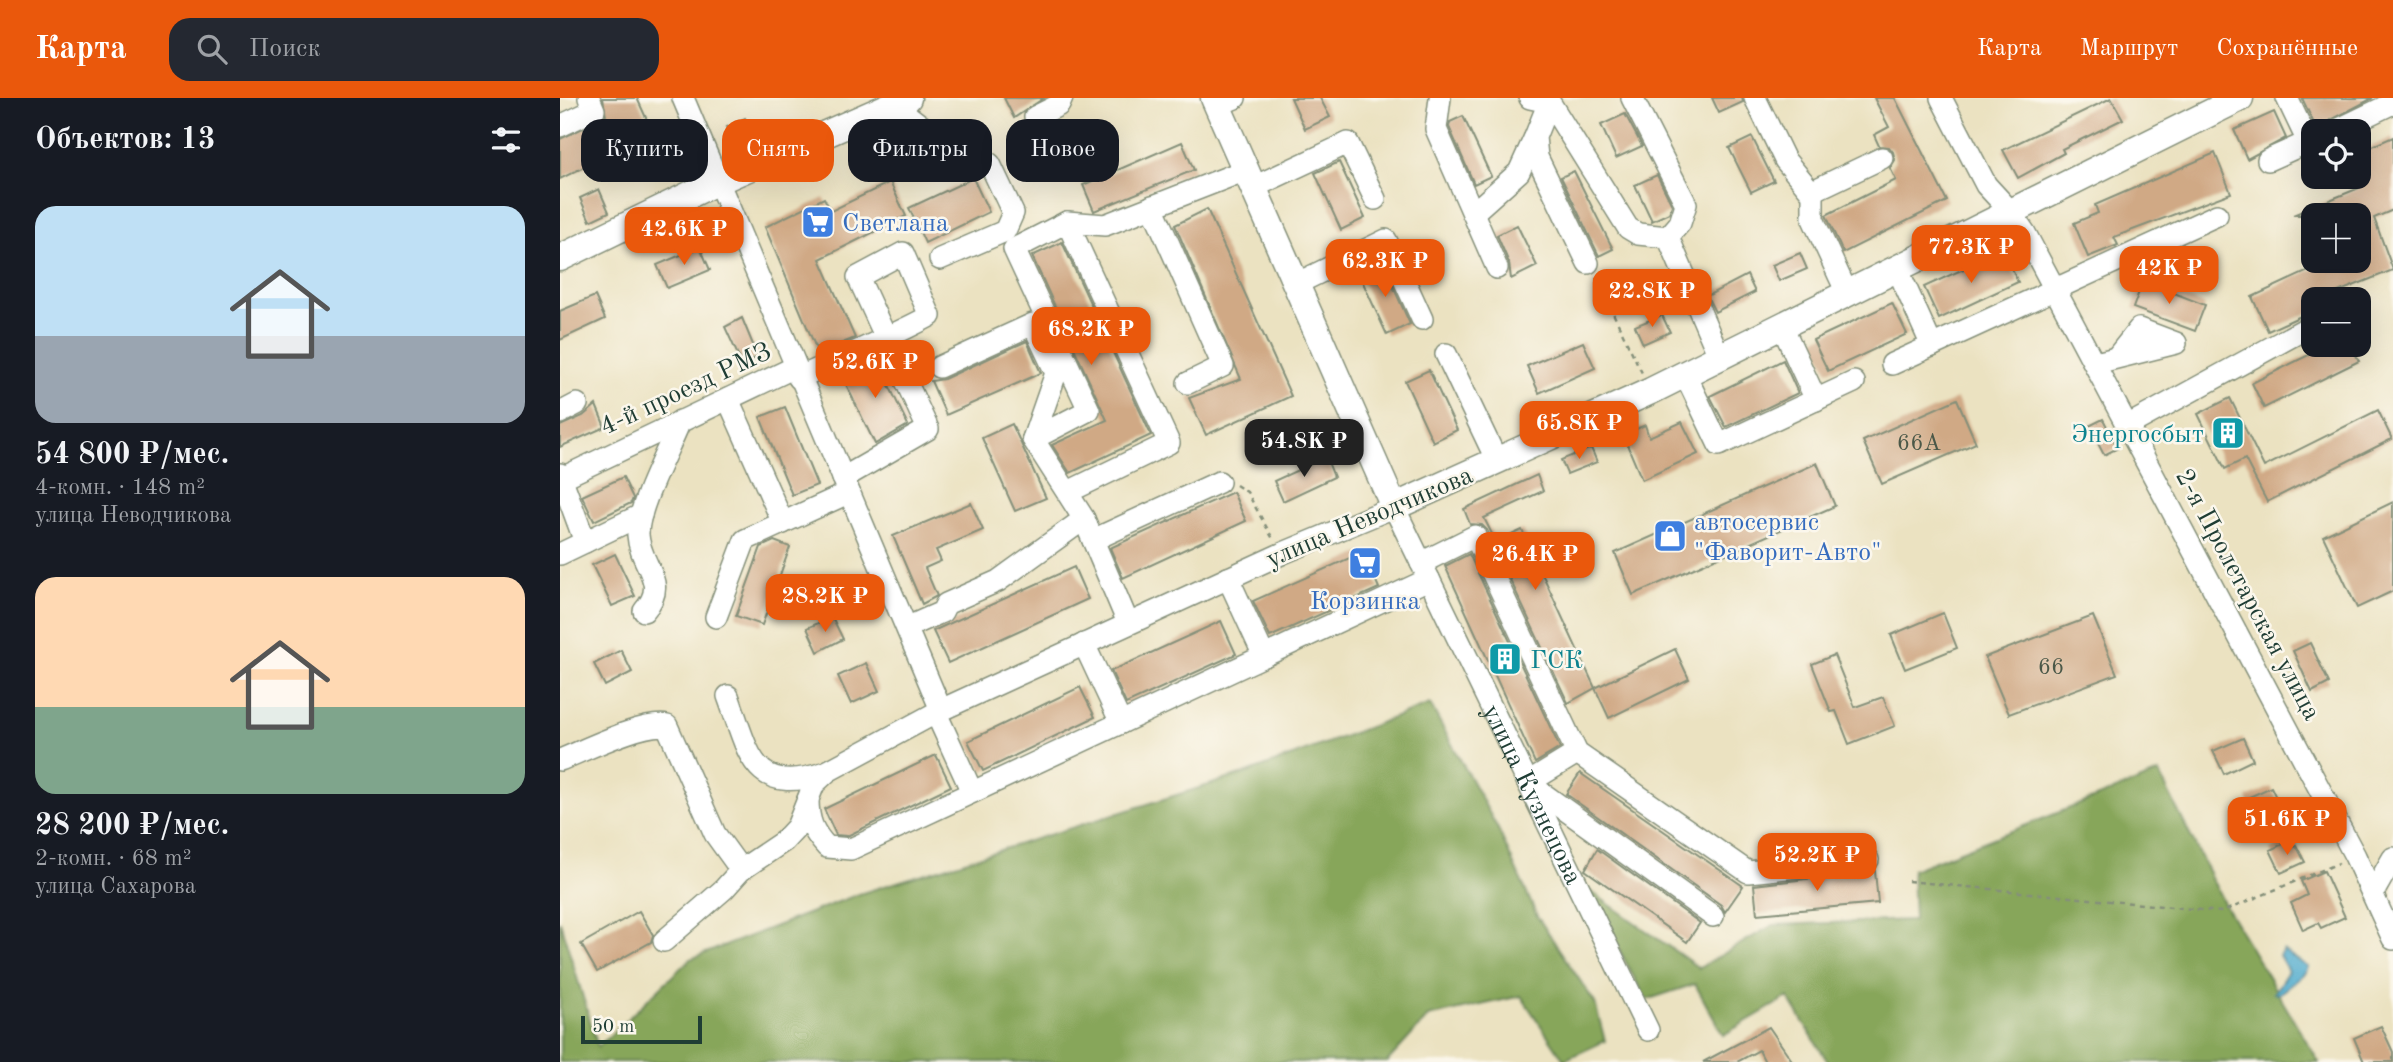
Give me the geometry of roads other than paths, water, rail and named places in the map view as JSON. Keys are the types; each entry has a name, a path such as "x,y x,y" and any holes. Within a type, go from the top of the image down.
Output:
{"main road":[{"name":"улица Неводчикова","path":"1394,507 1651,391 2240,98"},
{"name":"улица Кузнецова","path":"1222,100 1250,179 1394,507"},
{"path":"560,258 716,183 901,101"}],"street":[{"path":"560,126 594,110 589,98"},
{"path":"683,98 716,183 908,627 938,712 972,792"},
{"path":"1035,117 1059,105 1062,98"},
{"path":"1440,98 1436,129 1497,268"},
{"path":"1632,98 1686,204 1686,213 1668,237"},
{"path":"1755,98 1785,160 1813,194 1813,219 1847,293"},
{"name":"2-я Пролетарская улица","path":"1941,98 1986,185 2010,211 2056,291 2106,361 2129,425 2355,856 2393,939"},
{"path":"2268,160 2308,142 2287,98"},
{"path":"1473,214 1519,173 1526,163 1547,99"},
{"path":"1547,99 1628,228 1638,234 1668,237"},
{"path":"901,101 931,133 965,148 990,164 1013,213 1006,230 940,259"},
{"path":"2360,119 2393,103"},
{"path":"1535,137 1541,166 1588,262"},
{"path":"1033,439 1089,410 1014,249 1067,222 1105,225 1152,206 1250,179 1348,143 1375,199"},
{"path":"1813,194 1818,189 1882,158"},
{"path":"1152,206 1223,366 1188,383"},
{"path":"1892,364 2217,215"},
{"path":"1067,222 1169,443 1068,492"},
{"path":"1668,237 1719,356"},
{"path":"1296,284 1386,240 1422,319"},
{"path":"1897,268 1932,346"},
{"path":"939,367 1033,324 1056,373 1033,439"},
{"path":"1782,326 1815,400"},
{"path":"2129,425 2301,331"},
{"name":"4-й проезд РМЗ","path":"561,477 729,399 885,338 928,429 846,485"},
{"path":"1446,354 1497,461"},
{"path":"1685,374 1719,445 1854,382"},
{"path":"729,399 782,523"},
{"path":"644,611 652,601 656,588 640,545 641,515 680,421"},
{"path":"1033,439 1084,519 1128,623"},
{"path":"561,477 585,542"},
{"path":"1093,540 1219,482"},
{"path":"716,617 745,540 782,523 846,485"},
{"name":"улица Неводчикова","path":"664,941 724,890 741,870 784,841 797,827 814,784 828,771 938,712 1128,623 1394,507"},
{"name":"улица Кузнецова","path":"1394,507 1648,1030"},
{"path":"560,554 641,515"},
{"path":"908,627 942,612 946,604 998,581 1084,519"},
{"path":"808,799 811,826 819,838 827,847 843,850 1264,656 1425,571 1475,536 1577,753 1748,872 1868,860"},
{"path":"1228,578 1264,656"},
{"path":"1084,644 1121,723"},
{"path":"728,696 750,754 765,773 798,782 828,771"},
{"path":"560,760 635,731 660,724 667,726 715,834 741,870"},
{"path":"1577,753 1528,783 1713,916"},
{"path":"2373,893 2393,858"}],"water":[{"path":"2283,950 2308,967 2306,972 2279,994 2274,993 2288,971 2279,955"}],"place":[{"name":"Светлана","path":"818,222"},
{"name":"Энергосбыт","path":"2228,433"},
{"name":"автосервис \"Фаворит-Авто\"","path":"1670,536"},
{"name":"Корзинка","path":"1365,563"},
{"name":"ГСК","path":"1505,659"}]}
